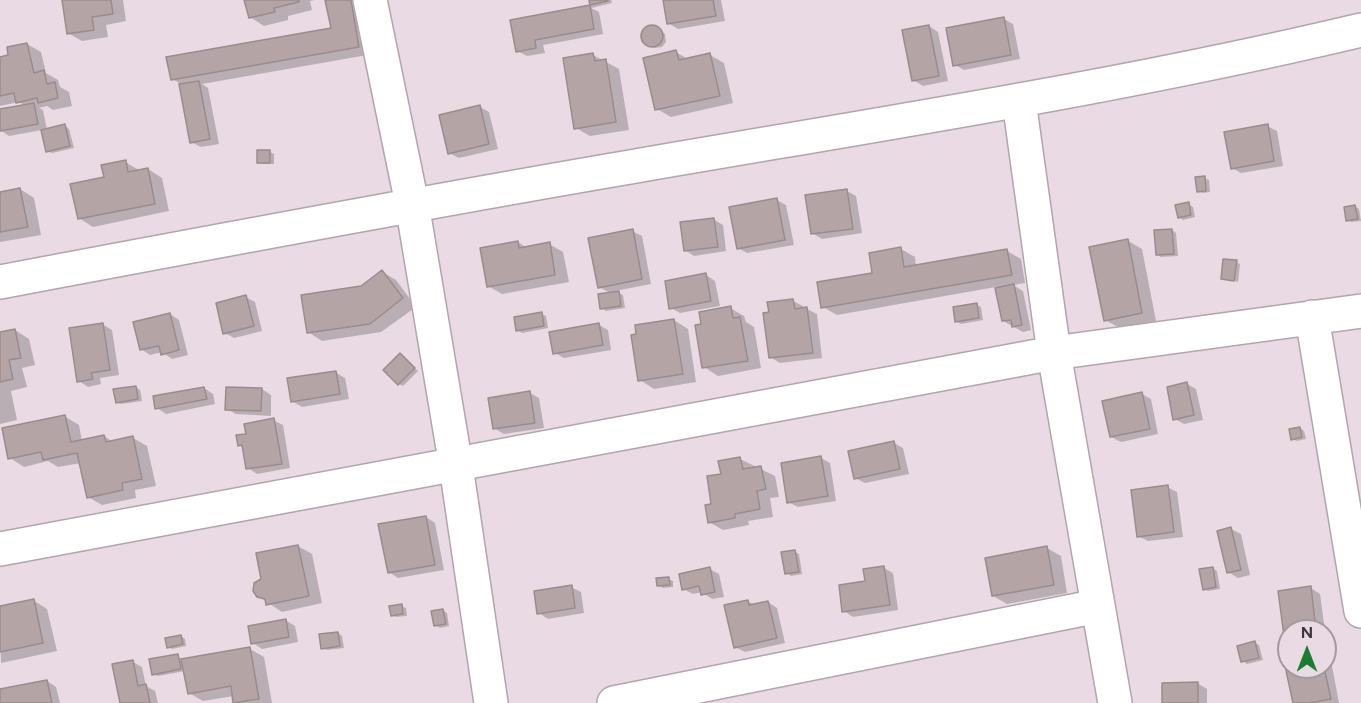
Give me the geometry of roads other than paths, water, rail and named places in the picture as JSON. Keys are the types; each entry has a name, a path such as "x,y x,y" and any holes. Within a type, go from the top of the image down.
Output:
{"street":[{"path":"370,0 412,204 456,465 491,703"},
{"path":"0,282 412,204 1019,101 1244,58 1361,30"},
{"path":"1019,101 1054,353 1114,703"},
{"path":"0,549 1054,353 1361,311"},
{"path":"1312,317 1361,611"},
{"path":"614,703 1098,606"}]}
